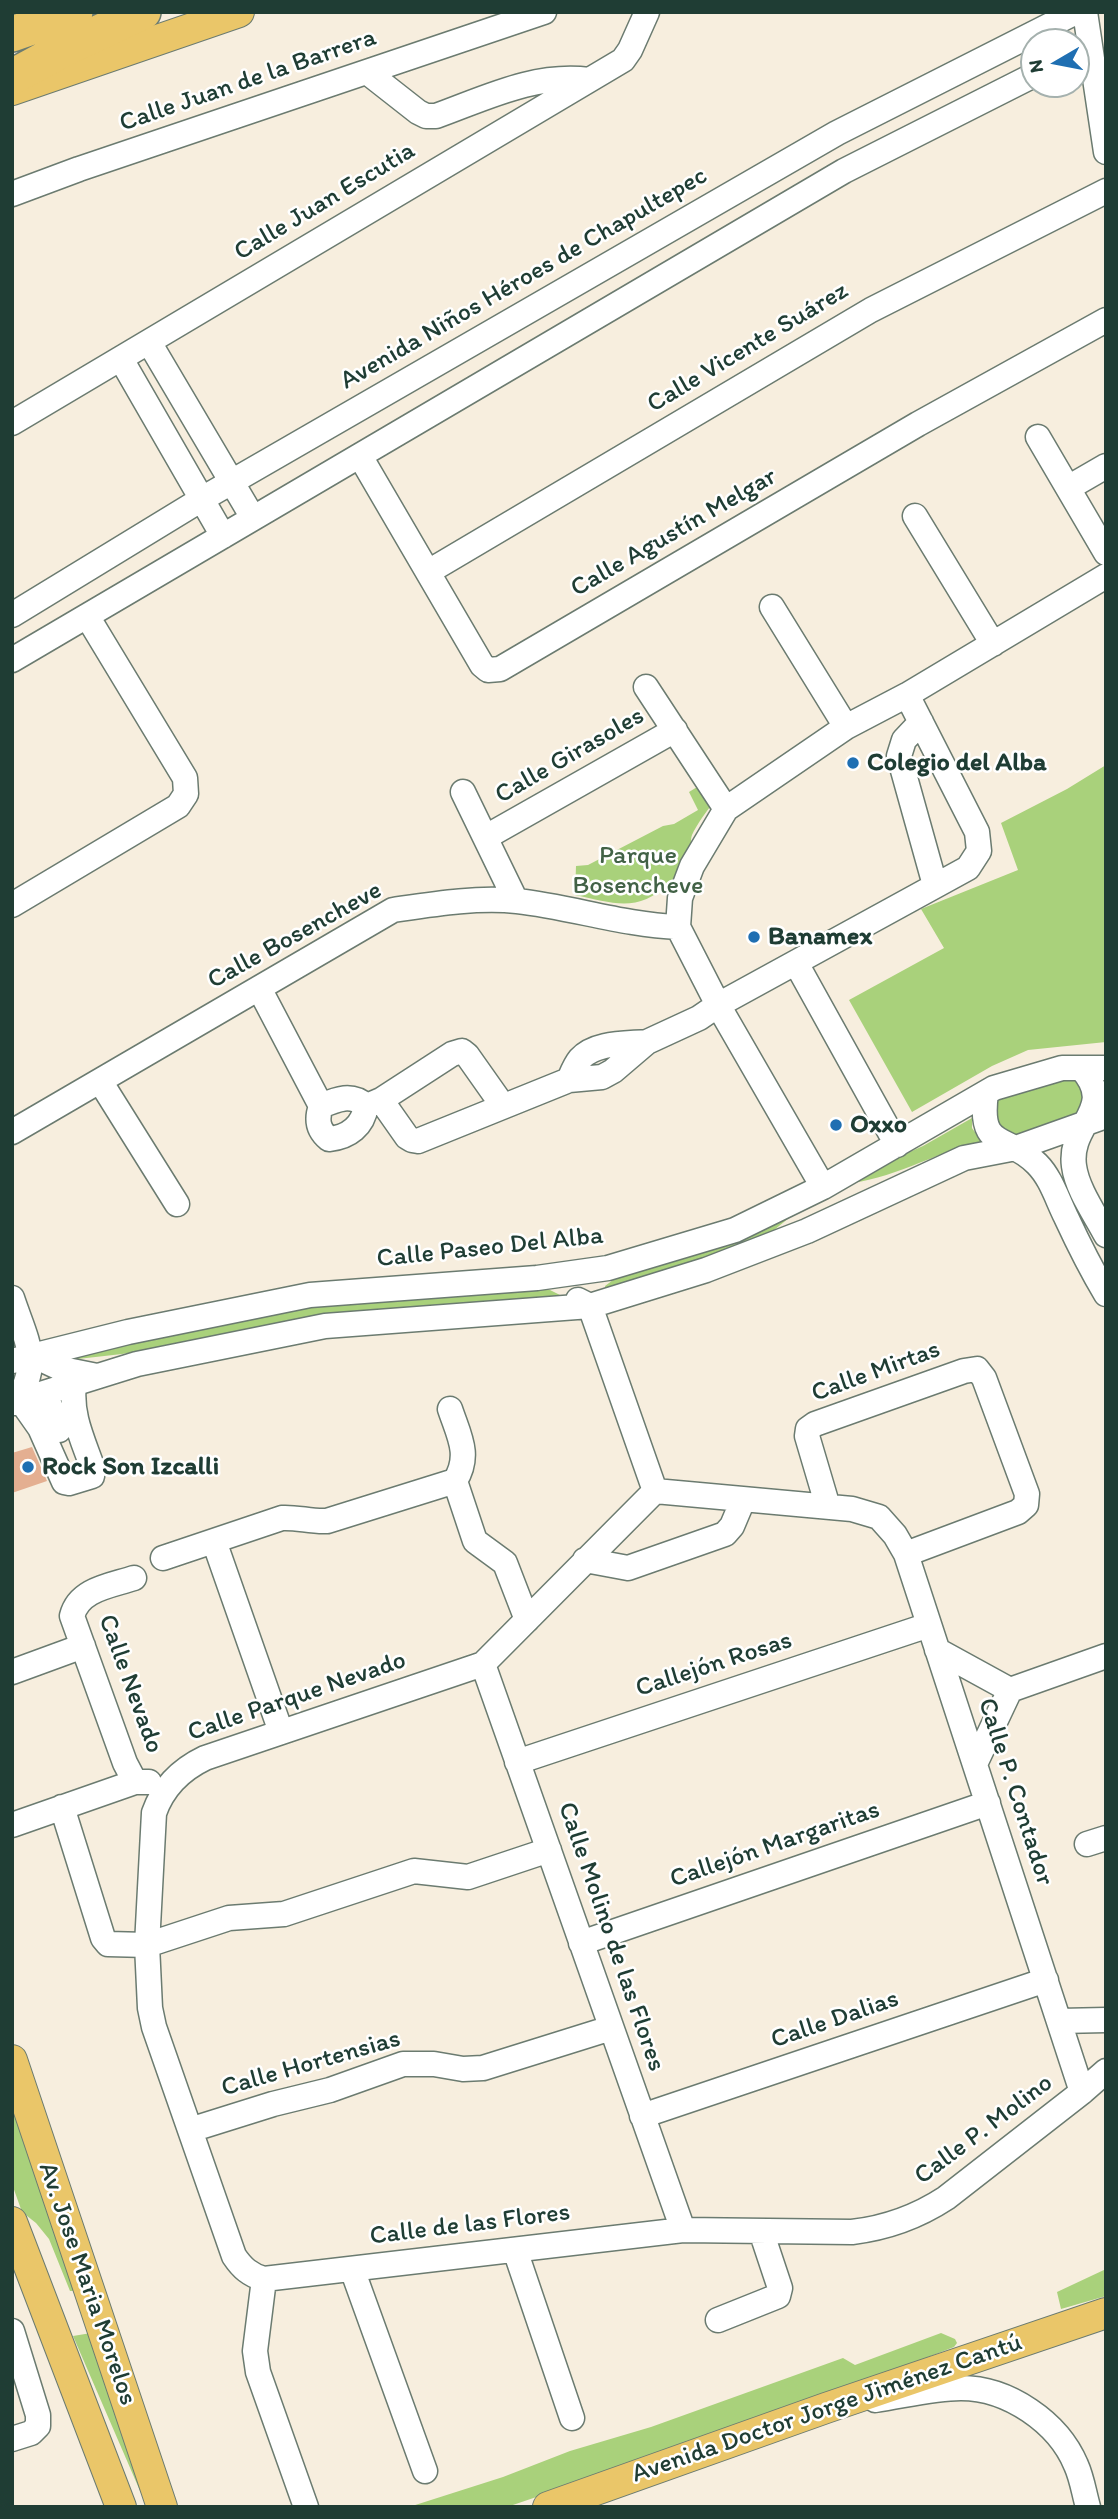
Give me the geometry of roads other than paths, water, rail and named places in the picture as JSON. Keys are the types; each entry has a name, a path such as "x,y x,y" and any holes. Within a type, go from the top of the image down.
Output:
{"highway":[{"path":"12,34 75,12"},
{"path":"12,77 143,12"}],"main road":[{"path":"12,90 239,12"},
{"name":"Av. Jose Maria Morelos","path":"12,2060 162,2507"},
{"path":"12,2222 121,2507"},
{"path":"25,2257 43,2275 63,2316 73,2321 86,2319 97,2312"},
{"name":"Avenida Doctor Jorge Jiménez Cantú","path":"548,2507 826,2408 1106,2313"}],"street":[{"name":"Calle Juan de la Barrera","path":"12,194 544,12"},
{"name":"Calle Juan Escutia","path":"12,423 623,60 647,12"},
{"name":"Avenida Niños Héroes de Chapultepec","path":"12,615 232,481 837,133 1076,12"},
{"path":"1085,12 1106,152"},
{"path":"367,72 426,116 436,116 537,81 570,77 589,80"},
{"path":"12,660 844,171 1020,82"},
{"name":"Calle Vicente Suárez","path":"428,572 871,310 1106,191"},
{"path":"657,237 676,270"},
{"path":"625,255 644,289"},
{"name":"Calle Agustín Melgar","path":"360,456 482,666 488,670 500,669 918,424 1106,320"},
{"path":"149,342 253,518"},
{"path":"121,359 223,536"},
{"path":"1038,437 1106,553"},
{"path":"1068,488 1106,466"},
{"path":"915,516 993,644"},
{"path":"807,1231 823,1187 718,1005 678,927 680,898 692,866 726,809 846,727 907,695 1106,576"},
{"path":"772,607 846,727"},
{"path":"12,905 178,806 186,794 185,778 87,616"},
{"path":"646,687 675,730"},
{"path":"503,1106 467,1055 461,1051 374,1103 359,1125 339,1138 329,1139 322,1133 317,1116 321,1107 347,1098 359,1099 374,1103 412,1140 418,1141 569,1080 602,1077 647,1042 699,1018 968,867 979,851 977,832 907,695"},
{"path":"921,722 904,740 899,756 935,885"},
{"name":"Calle Girasoles","path":"486,838 675,730 726,809"},
{"name":"Calle Girasoles","path":"463,792 516,901"},
{"name":"Calle Bosencheve","path":"12,1132 393,911 446,902 516,901 654,926 678,927"},
{"path":"796,963 897,1145"},
{"path":"259,988 321,1107"},
{"name":"Calle Paseo Del Alba","path":"22,1358 128,1332 310,1295 537,1278 608,1268 735,1230 823,1187 994,1088 1062,1068 1106,1068"},
{"path":"1081,1068 1094,1081 1097,1096 1095,1120 1074,1150 1074,1164 1077,1177 1106,1234"},
{"path":"100,1082 177,1204"},
{"path":"986,1093 984,1111 991,1136 1002,1144 1016,1148 1037,1164 1051,1184 1106,1294"},
{"path":"16,1402 137,1364 325,1326 590,1306 706,1270 807,1231 964,1158 1016,1148 1095,1120"},
{"path":"823,1187 888,1193"},
{"path":"590,1306 608,1268"},
{"path":"537,1278 590,1306 655,1491 828,1507"},
{"path":"12,1298 22,1358 28,1377 16,1402"},
{"path":"22,1358 99,1377"},
{"name":"Calle Mirtas","path":"828,1507 807,1436 808,1429 815,1424 964,1371 977,1369 984,1378 1027,1494 1026,1505 1018,1512 906,1554"},
{"path":"16,1402 40,1428 61,1479 69,1483 92,1476 72,1402 74,1384"},
{"path":"46,1393 59,1430"},
{"path":"163,1558 282,1518 327,1521 456,1481 463,1469 464,1455 450,1409"},
{"path":"456,1481 475,1541 505,1563 527,1620"},
{"name":"Calle Parque Nevado","path":"264,2279 248,2272 234,2256 154,2027 146,1977 154,1813 160,1795 188,1766 205,1758 483,1664 655,1491"},
{"path":"585,1560 628,1568 725,1534 732,1526 743,1500"},
{"name":"Calle P. Contador","path":"828,1507 852,1509 879,1517 895,1535 906,1554 1083,2092"},
{"path":"214,1541 281,1732"},
{"name":"Calle Nevado","path":"134,1578 84,1596 75,1606 72,1616 125,1763 135,1782"},
{"name":"Callejón Rosas","path":"517,1762 929,1625"},
{"path":"12,1672 83,1646"},
{"path":"937,1650 1010,1690"},
{"path":"975,1764 1010,1690 1106,1656"},
{"name":"Calle Molino de las Flores","path":"483,1664 683,2230"},
{"path":"12,1825 135,1782 171,1782"},
{"name":"Callejón Margaritas","path":"581,1942 988,1803"},
{"path":"62,1807 103,1938 108,1944 147,1945 229,1918 285,1914 414,1871 468,1877 549,1850"},
{"name":"Calle Dalias","path":"642,2116 1046,1980"},
{"path":"1060,2021 1106,2020"},
{"name":"Calle Hortensias","path":"190,2130 273,2104 330,2090 403,2064 483,2068 611,2028"},
{"name":"Calle P. Molino","path":"683,2230 852,2232 876,2230 925,2213 1083,2092 1106,2071"},
{"name":"Calle de las Flores","path":"264,2279 683,2230"},
{"path":"718,2320 778,2295 780,2288 761,2231"},
{"path":"515,2250 572,2418"},
{"path":"352,2269 425,2471"},
{"path":"264,2279 255,2351 258,2372 306,2507"},
{"path":"12,2331 17,2362 38,2415 38,2426 32,2433 12,2439"},
{"path":"826,2408 962,2388 993,2393 1017,2402 1040,2417 1060,2439 1076,2464 1088,2507"}],"place":[{"name":"Colegio del Alba","path":"853,763"},
{"name":"Banamex","path":"754,937"},
{"name":"Oxxo","path":"836,1125"},
{"name":"Rock Son Izcalli","path":"28,1467"}],"park label":[{"name":"Parque Bosencheve","path":"638,871"}]}
